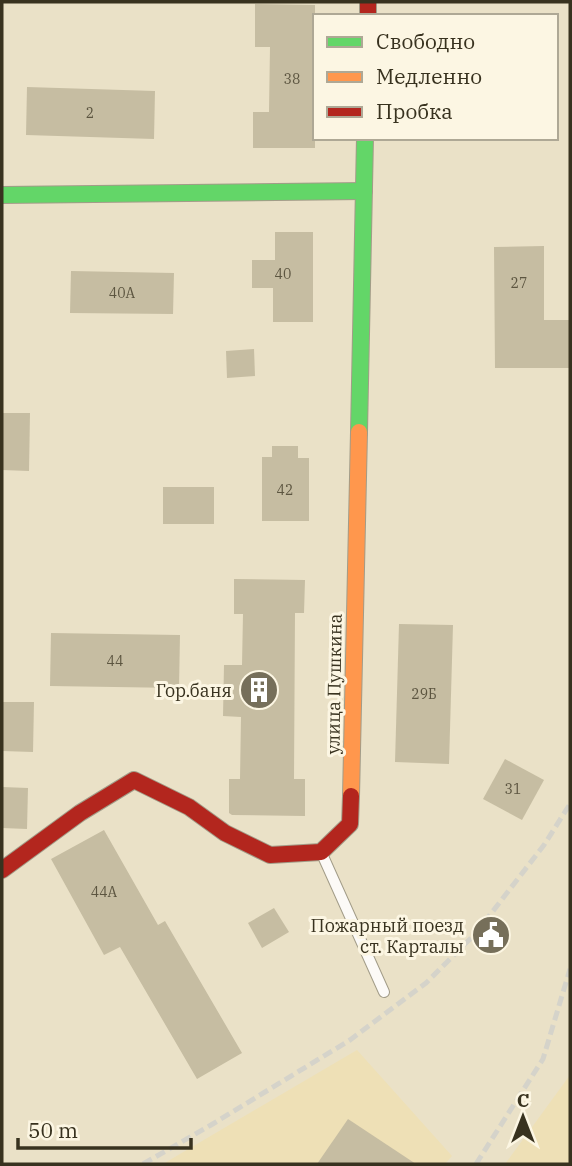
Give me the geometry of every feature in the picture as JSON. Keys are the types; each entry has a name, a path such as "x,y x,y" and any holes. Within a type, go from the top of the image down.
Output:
{"street":[{"name":"улица Пушкина","path":"321,852 350,824 365,140"},
{"path":"2,195 364,191"},
{"path":"2,870 80,813 134,780 189,807 225,833 270,855 321,852"}],"lane":[{"path":"321,852 384,992"}],"shaded area":[{"path":"357,1050 452,1156 445,1164 163,1164"},
{"path":"570,1075 570,1164 505,1164"}],"building":[{"path":"255,4 315,5 315,148 253,148 253,112 269,112 270,47 255,47"},
{"path":"27,87 155,91 154,139 26,135"},
{"path":"275,232 313,232 313,322 273,322 273,288 252,288 252,260 275,260"},
{"path":"544,246 544,320 570,320 570,368 495,368 494,247"},
{"path":"71,271 174,273 173,314 70,313"},
{"path":"254,349 255,376 227,378 226,351"},
{"path":"2,413 30,413 29,471 2,470"},
{"path":"272,446 298,446 298,458 309,458 309,521 262,521 262,457 272,457"},
{"path":"163,487 214,487 214,524 163,524"},
{"name":"Гор.баня","path":"234,579 305,580 304,613 295,613 294,779 305,779 305,816 229,813 229,779 240,779 241,717 223,716 224,665 242,665 243,614 234,614"},
{"path":"399,624 453,625 449,764 395,762"},
{"path":"51,633 180,635 179,688 50,686"},
{"path":"2,702 34,702 33,752 2,751"},
{"path":"505,759 544,780 522,820 483,799"},
{"path":"2,787 28,788 27,829 2,828"},
{"path":"104,830 158,925 165,921 242,1053 197,1079 120,947 104,955 51,859"},
{"path":"274,908 289,932 262,948 248,923"},
{"path":"348,1119 416,1164 317,1164"}],"railway":[{"path":"143,1164 350,1040 426,983 476,933 544,845 570,804"},
{"path":"476,1164 543,1059 570,969"}],"traffic: fast":[{"path":"359,432 365,140"},
{"path":"2,195 364,191"}],"traffic: slow":[{"path":"351,796 359,432"}],"traffic: jam":[{"path":"368,2 368,14"},
{"path":"2,870 80,813 134,780 189,807 225,833 270,855 321,852 350,824 351,796"}],"place":[{"name":"Гор.баня","path":"259,690"},
{"name":"Пожарный поезд ст. Карталы","path":"491,935"}]}
